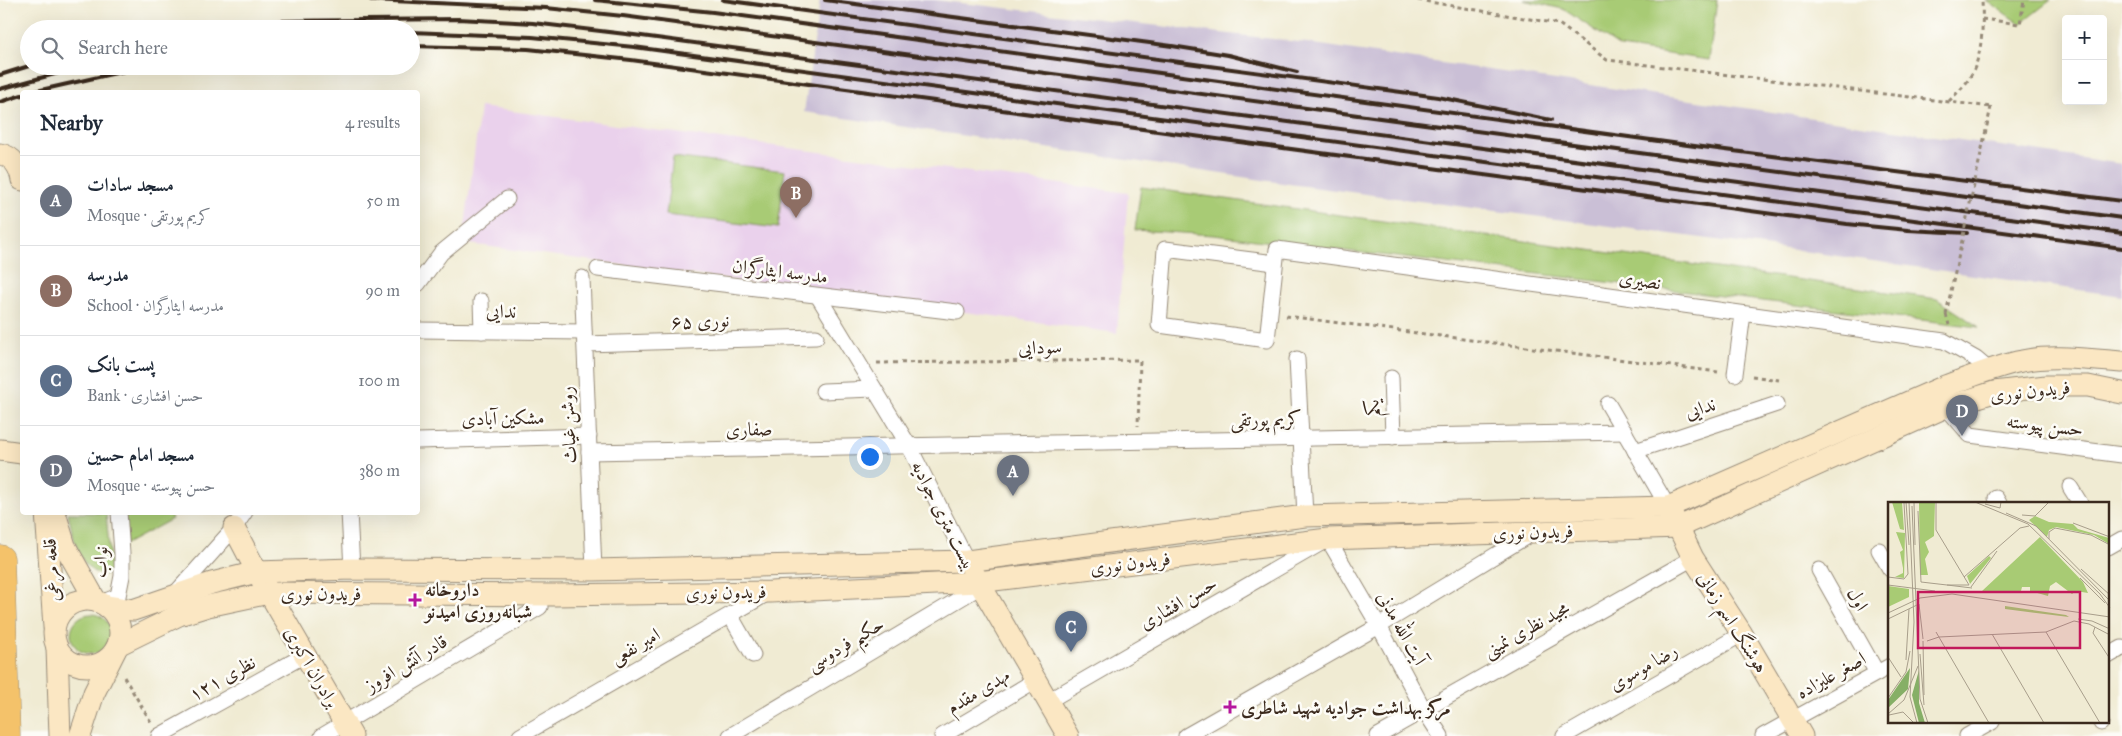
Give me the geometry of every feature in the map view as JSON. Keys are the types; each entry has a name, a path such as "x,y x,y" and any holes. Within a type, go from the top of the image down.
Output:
{"highway":[{"path":"0,559 6,736"}],"main road":[{"path":"0,154 4,154 16,163 20,174"},
{"name":"فریدون نوری","path":"101,604 133,610 212,583 257,572 352,569 594,570 967,561 1305,516 1668,507 1945,386 1989,370 2024,360 2066,358 2122,362"},
{"path":"1989,370 1994,392"},
{"path":"2088,386 2122,380"},
{"name":"فریدون نوری","path":"118,645 179,615 208,606 269,593 596,594 771,592 979,584 1328,539 1679,527 1946,408 1994,392 2046,386 2088,386 2122,393"},
{"path":"0,450 20,453"},
{"name":"هوشنگ اسم زمانی","path":"1668,507 1693,558 1742,634 1797,728"},
{"name":"قلعه مرغی","path":"46,515 54,627"},
{"path":"56,515 66,546 101,604 114,614 120,634 118,645 94,693 80,736"},
{"name":"برادران اکبری","path":"239,520 257,572 348,729"},
{"name":"بیست متری جوادیه","path":"967,561 1068,736"},
{"path":"352,569 353,593"},
{"path":"594,570 596,594"},
{"path":"60,736 57,648 54,638 54,627 58,616 65,608 74,603 85,600 101,604"},
{"path":"57,648 63,657 72,663 88,666 104,661 118,645"}],"street":[{"path":"420,281 441,253 507,199"},
{"name":"نصیری","path":"1270,314 1267,340 1159,325 1165,248 1276,256 1859,328 1944,341 1976,359 1989,370"},
{"path":"1270,314 1276,256"},
{"name":"مدرسه ایثارگران","path":"598,269 957,312"},
{"name":"روشن غیاث","path":"582,278 594,570"},
{"name":"بیست متری جوادیه","path":"818,296 909,446 967,561"},
{"path":"481,301 482,331"},
{"path":"1735,374 1743,314"},
{"name":"ندایی","path":"420,330 482,331 584,338"},
{"name":"نوری ۶۵","path":"584,338 816,337"},
{"path":"1297,359 1305,516"},
{"name":"یکم","path":"1392,378 1393,437"},
{"path":"823,391 874,389"},
{"path":"1608,404 1668,507"},
{"name":"ندایی","path":"1635,451 1778,404"},
{"name":"حسن پیوسته","path":"1946,408 1970,435 2122,455"},
{"name":"کریم پورتقی","path":"909,446 1625,432"},
{"name":"مشکین آبادی","path":"420,440 589,436"},
{"name":"صفاری","path":"589,452 909,446"},
{"path":"2070,487 2079,502"},
{"name":"نواب","path":"101,604 118,596 122,576 119,515"},
{"path":"349,515 352,569"},
{"path":"172,598 239,520"},
{"path":"1186,736 1379,626 1533,532"},
{"name":"آیت‌ الله مدنی","path":"1328,539 1440,736"},
{"name":"حسن افشاری","path":"1048,701 1328,539"},
{"path":"2110,546 2122,539"},
{"path":"1879,550 1888,566"},
{"name":"مجید نظری نمینی","path":"1378,736 1693,558"},
{"name":"اول","path":"1819,570 1883,669"},
{"name":"حکیم فردوسی","path":"730,736 979,584"},
{"name":"امیر نفعی","path":"520,736 583,692 771,592"},
{"name":"قادر آتش افروز","path":"322,736 348,729 540,607"},
{"path":"730,615 753,655"},
{"name":"رضا موسوی","path":"1564,736 1742,634"},
{"path":"2110,655 2122,648"},
{"name":"نظری ۱۲۱","path":"159,736 305,655"},
{"name":"اصغر علیزاده","path":"1763,736 1797,728 1883,669"},
{"name":"مهدی مقدم","path":"942,736 1036,680"},
{"path":"1968,736 1989,724"}],"path":[{"path":"1418,0 1559,24 1607,60 1991,107 1946,314"},
{"path":"1949,101 1969,79 1977,62 1982,19 1982,0"},
{"path":"1982,19 2020,24 2024,0"},
{"path":"1270,314 1779,380"},
{"name":"سودایی","path":"859,363 1140,360 1138,442"},
{"path":"124,677 159,736"}],"shaded area":[{"path":"820,0 935,0 1307,43 2122,164 2122,296 1809,252 1289,184 804,112"},
{"path":"480,107 1128,193 1117,333 463,243"}],"green space":[{"path":"1523,0 1717,0 1709,60 1620,47 1563,9"},
{"path":"1986,0 2051,0 2020,24"},
{"path":"673,157 785,171 778,228 666,215"},
{"path":"1141,187 1937,299 1979,327 1214,235 1135,230"},
{"path":"68,515 106,515 111,569 106,575 97,573 89,568 78,552"},
{"path":"125,515 170,515 172,519 126,544"},
{"path":"91,614 105,620 111,634 105,648 91,654 77,648 71,634 77,620"}],"railway":[{"path":"371,0 546,8 623,16 2122,218"},
{"path":"595,0 713,12 1702,147 2122,201"},
{"path":"723,0 1438,97 1551,120"},
{"path":"825,0 1172,46 1228,55 1297,72"},
{"path":"367,20 458,19 533,23 634,35 2122,233"},
{"path":"420,32 532,37 634,47 2122,248"},
{"path":"420,46 528,49 631,60 1847,224 1967,233"},
{"path":"0,75 20,69"},
{"path":"0,89 51,75"},
{"path":"41,90 107,75"},
{"path":"0,102 20,96"}],"place":[{"name":"مدرسه","path":"796,218"},
{"name":"مسجد امام حسین","path":"1962,436"},
{"name":"مسجد سادات","path":"1013,496"},
{"name":"داروخانه شبانه‌روزی امیدنو","path":"415,600"},
{"name":"پست بانک","path":"1071,652"},
{"name":"مرکز بهداشت جوادیه شهید شاطری","path":"1230,707"}]}
